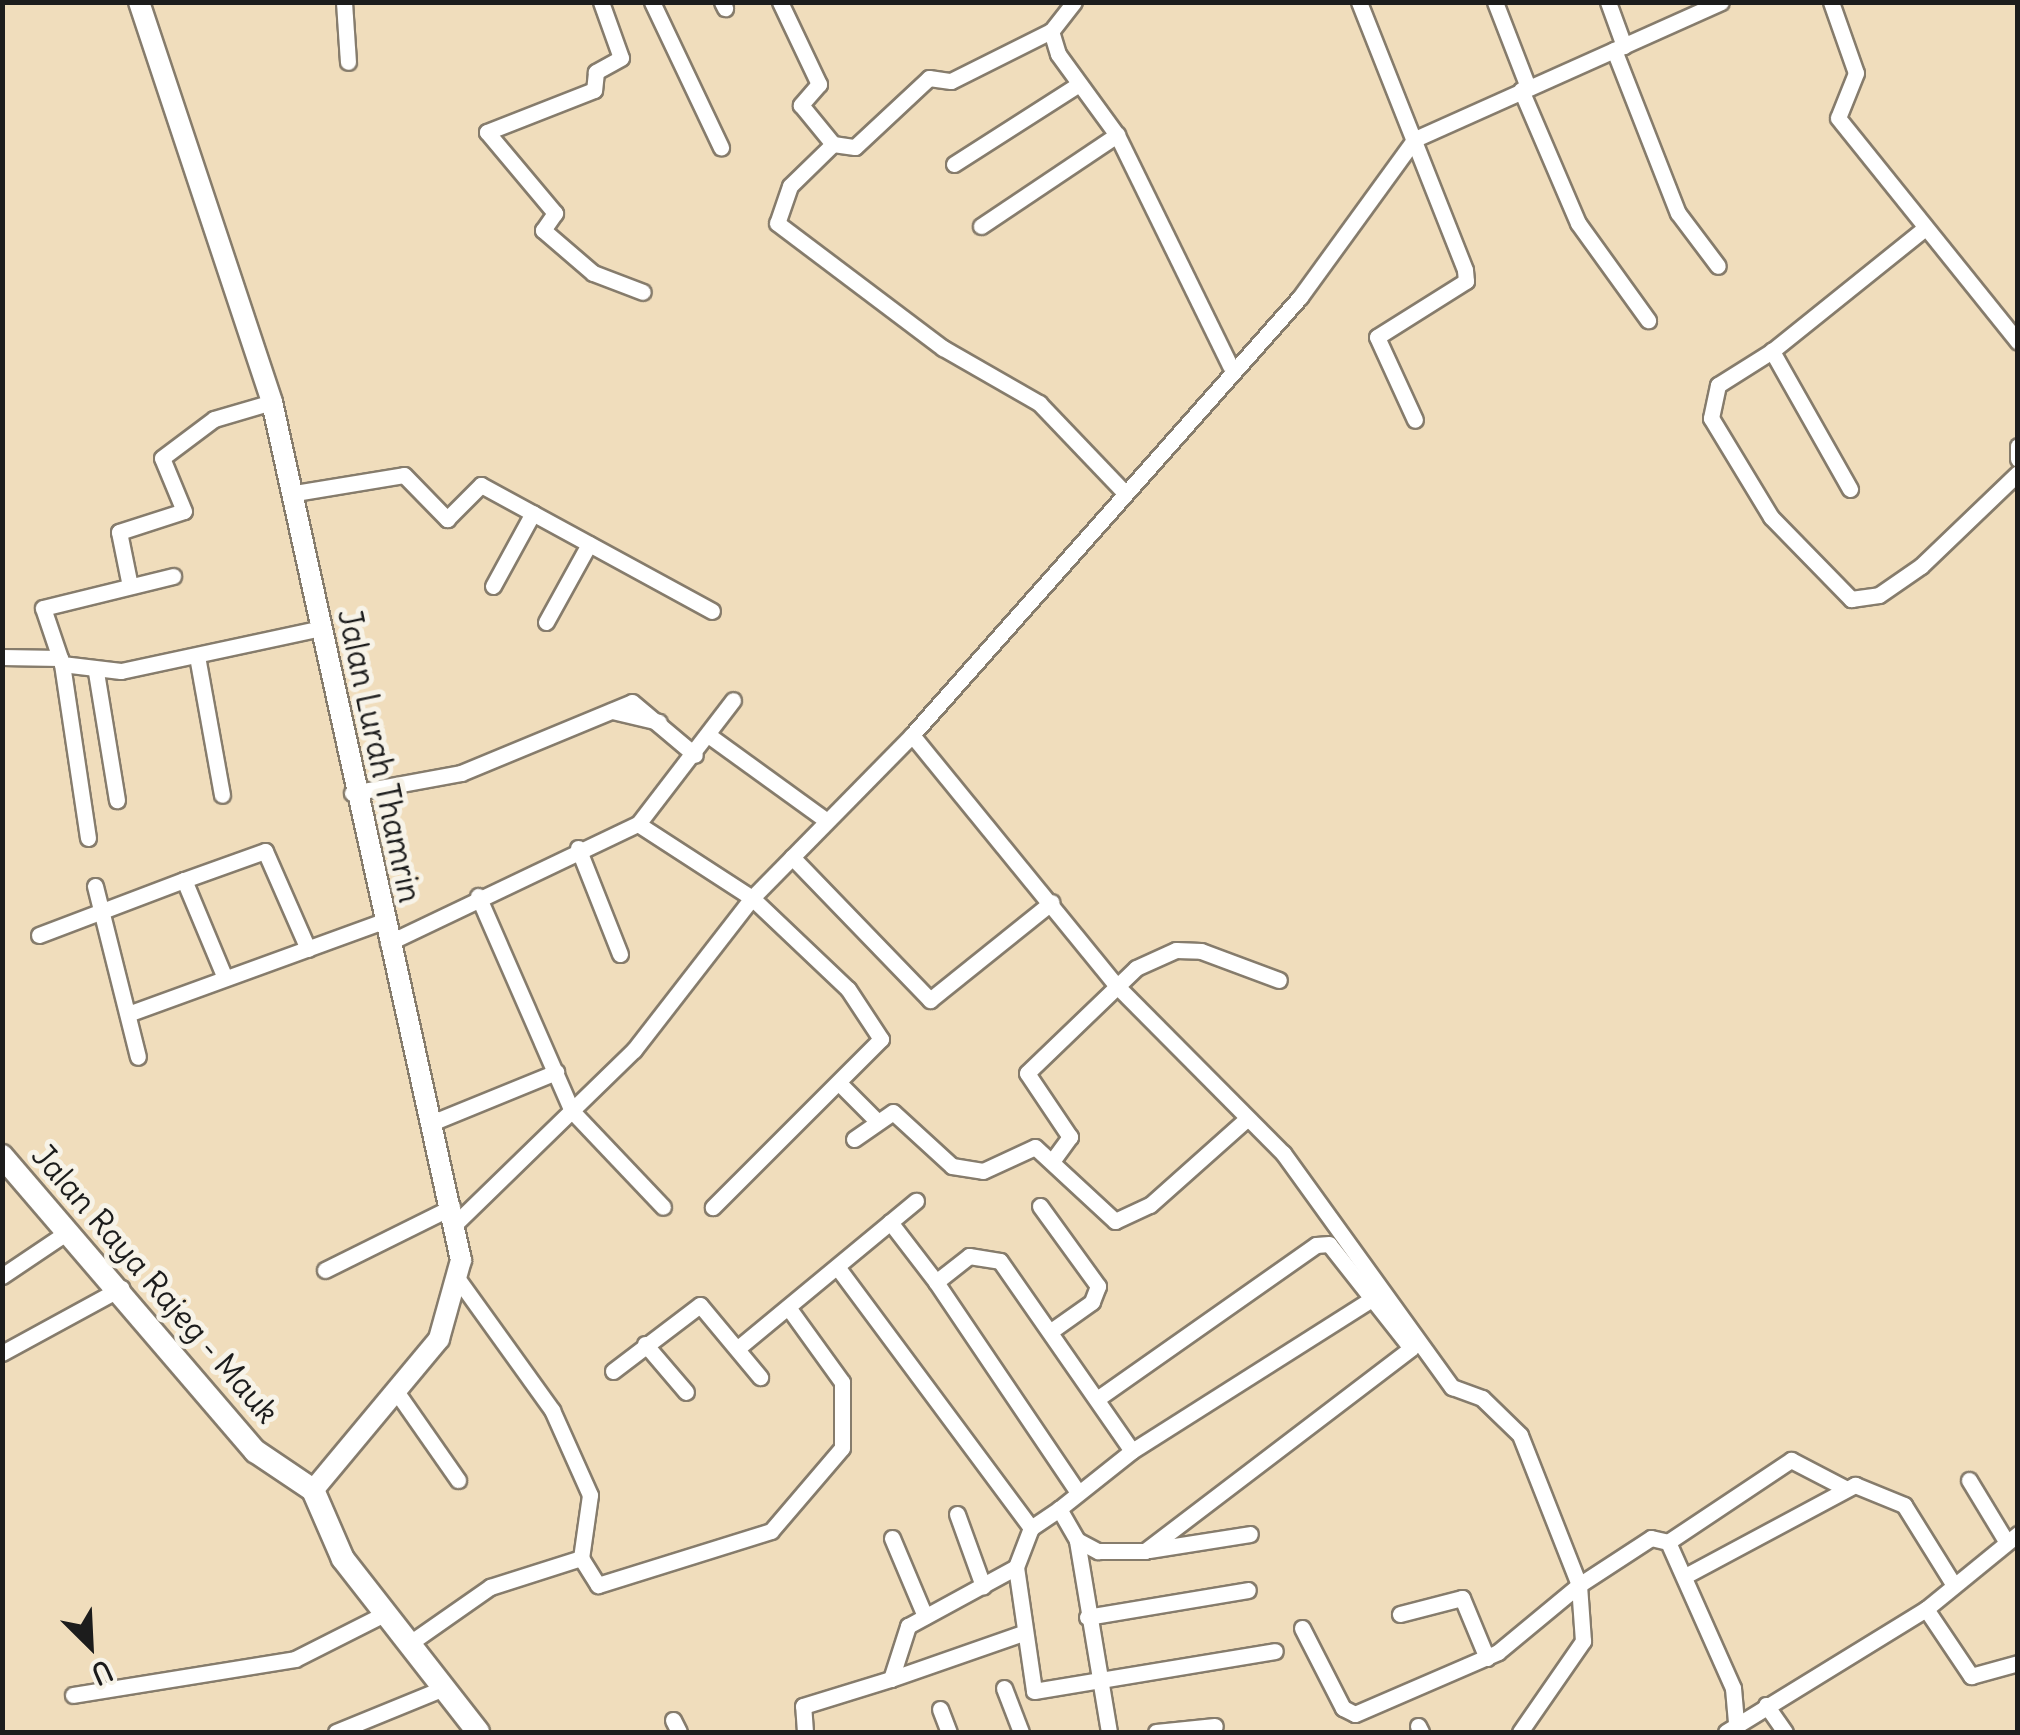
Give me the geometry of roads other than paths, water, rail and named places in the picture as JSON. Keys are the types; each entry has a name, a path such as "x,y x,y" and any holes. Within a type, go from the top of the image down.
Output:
{"main road":[{"name":"Jalan Raya Rajeg - Mauk","path":"2,1156 66,1234 121,1288 254,1451 314,1490"},
{"path":"314,1490 344,1560 478,1732"}],"street":[{"name":"Jalan Lurah Thamrin","path":"139,2 272,402 295,493 352,794 436,1121 454,1215 460,1282 438,1339 398,1394 314,1490"},
{"path":"344,2 348,62"},
{"path":"601,2 621,58 596,72 594,90 487,132 554,213 543,230 593,273 642,292"},
{"path":"652,2 720,148"},
{"path":"780,2 819,84"},
{"path":"832,72 800,103 833,144 855,147 929,78 951,81 1051,31 1074,2"},
{"path":"1360,2 1416,140 1466,281 1377,337 1415,420"},
{"path":"1494,2 1578,222 1648,320"},
{"path":"1608,2 1619,48 1678,212 1718,266"},
{"path":"325,1270 454,1215 572,1111 634,1050 752,898 912,735 1125,493 1230,366 1300,297 1416,140 1720,2"},
{"path":"1831,2 1856,73 1838,118 2018,342"},
{"path":"1051,31 1080,84 1117,135 1230,366"},
{"path":"954,164 1080,84"},
{"path":"981,226 1117,135"},
{"path":"833,144 790,186 777,223 943,348 1038,404 1125,493"},
{"path":"1924,229 1772,351 1718,386 1712,418 1770,516 1851,600 1880,595 1921,566 2018,473"},
{"path":"1772,351 1850,489"},
{"path":"130,586 119,532 184,511 162,458 214,419 272,402"},
{"path":"2018,446 2018,458"},
{"path":"295,493 404,475 439,518 452,516 481,485 712,610"},
{"path":"493,586 533,513"},
{"path":"546,622 590,544"},
{"path":"88,838 61,661 43,608 174,576"},
{"path":"2,658 61,661 96,672 197,656 321,628"},
{"path":"197,656 222,795"},
{"path":"96,672 118,800"},
{"path":"388,943 578,848 638,824 710,737 733,700"},
{"path":"352,794 448,777 612,711 660,722 695,755"},
{"path":"912,735 1052,902 1116,986 1242,1122 1282,1154 1387,1288 1452,1387 1482,1398 1520,1435 1579,1585 1584,1641 1520,1732"},
{"path":"710,737 827,821"},
{"path":"638,824 752,898 879,1030 882,1046 713,1206"},
{"path":"578,848 620,954"},
{"path":"39,935 100,908 266,852 308,949"},
{"path":"792,857 930,1000 1052,902"},
{"path":"184,880 226,978"},
{"path":"94,886 138,1057"},
{"path":"478,896 572,1111 663,1208"},
{"path":"128,1014 384,921"},
{"path":"1053,1160 1070,1136 1024,1080 1116,986 1176,950 1279,980"},
{"path":"436,1121 556,1072"},
{"path":"842,1086 876,1120"},
{"path":"854,1139 876,1120 896,1112 952,1166 983,1170 1035,1147 1053,1160 1097,1207 1128,1220 1242,1122"},
{"path":"738,1348 916,1201"},
{"path":"1040,1206 1098,1286 1092,1302 1051,1331"},
{"path":"890,1222 936,1282 1077,1491"},
{"path":"2,1276 66,1234"},
{"path":"1098,1399 1316,1245 1329,1244 1406,1338 1407,1358 1145,1551"},
{"path":"936,1282 986,1252 1051,1331 1132,1451"},
{"path":"838,1268 1031,1528"},
{"path":"460,1282 552,1410 587,1487 581,1558 598,1585 791,1517 846,1437 842,1382 788,1306"},
{"path":"2,1353 121,1288"},
{"path":"1276,1651 1034,1691 1020,1634 1016,1567 1031,1528 1077,1491 1132,1451 1387,1288"},
{"path":"613,1371 700,1305 760,1377"},
{"path":"646,1344 686,1392"},
{"path":"398,1394 458,1480"},
{"path":"1302,1628 1348,1715 1487,1658 1579,1585 1651,1538 1668,1542 1791,1460 1845,1488 1880,1489 1904,1505 1952,1582"},
{"path":"1731,1728 1926,1609 1952,1582 2012,1537 1968,1480"},
{"path":"1685,1576 1784,1530 1845,1488"},
{"path":"1059,1509 1077,1540 1109,1732"},
{"path":"957,1514 983,1586"},
{"path":"1077,1540 1098,1551 1145,1551 1250,1534"},
{"path":"892,1538 925,1616"},
{"path":"1668,1542 1734,1688 1731,1728"},
{"path":"410,1644 490,1587 581,1558"},
{"path":"891,1679 905,1631 925,1616 1016,1567"},
{"path":"1087,1616 1248,1590"},
{"path":"1400,1614 1462,1598 1487,1658"},
{"path":"1926,1609 1972,1676 2018,1663"},
{"path":"73,1695 295,1658 386,1613"},
{"path":"805,1732 803,1706 1020,1634"},
{"path":"336,1732 373,1728 444,1688"},
{"path":"1004,1688 1021,1732"},
{"path":"1766,1705 1785,1732"},
{"path":"940,1709 950,1732"},
{"path":"1156,1732 1215,1726"}]}
